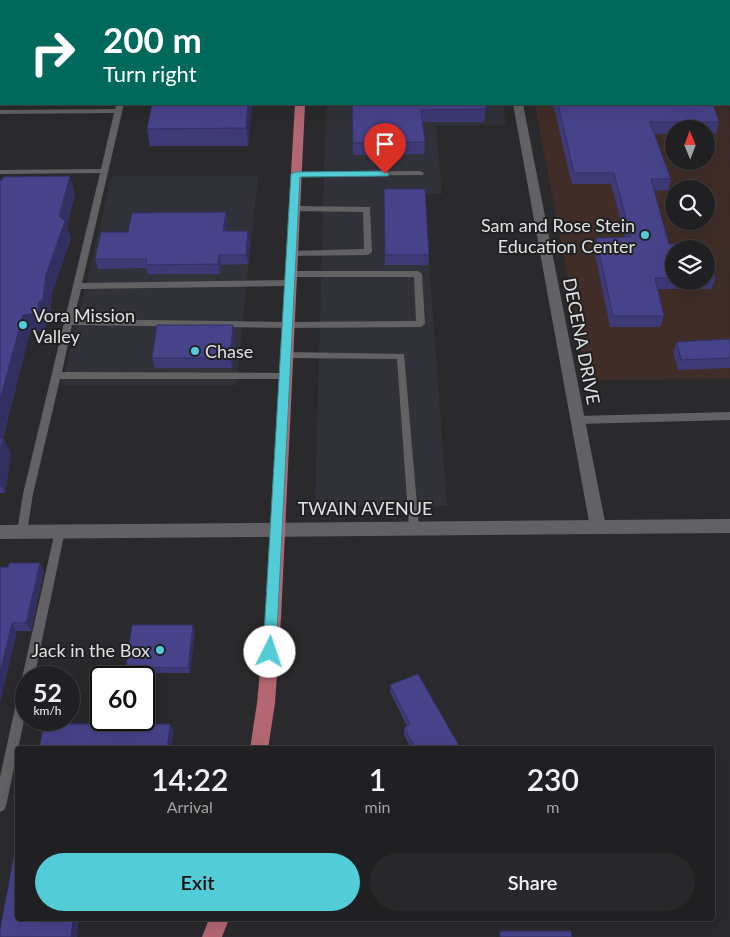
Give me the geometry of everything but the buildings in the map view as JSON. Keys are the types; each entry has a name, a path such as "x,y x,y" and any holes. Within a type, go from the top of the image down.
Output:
{"main road":[{"path":"259,746 266,703 278,528 300,105"}],"street":[{"name":"DECENA DRIVE","path":"518,105 598,527"},
{"name":"TWAIN AVENUE","path":"0,532 278,528 730,526"}],"lane":[{"path":"0,112 119,108 28,494 22,532"},
{"path":"0,172 105,170"},
{"path":"296,174 420,173"},
{"path":"292,254 368,252 366,209 294,209"},
{"path":"68,322 288,326 421,324 418,274 77,286"},
{"path":"286,355 401,356 414,528"},
{"path":"56,375 285,376"},
{"path":"578,420 730,416"},
{"path":"31,666 60,531"},
{"path":"0,806 16,731"}],"shaded area":[{"path":"326,105 503,105 506,125 436,126 442,194 424,194 447,506 315,507"},
{"name":"Sam and Rose Stein Education Center","path":"535,105 729,105 730,379 587,380"},
{"path":"112,176 258,176 236,385 62,385"}],"place":[{"name":"Sam and Rose Stein Education Center","path":"645,235"},
{"name":"Vora Mission Valley","path":"23,325"},
{"name":"Chase","path":"195,351"},
{"name":"Jack in the Box","path":"160,650"}],"route":[{"path":"270,652 296,174 385,174"}]}
